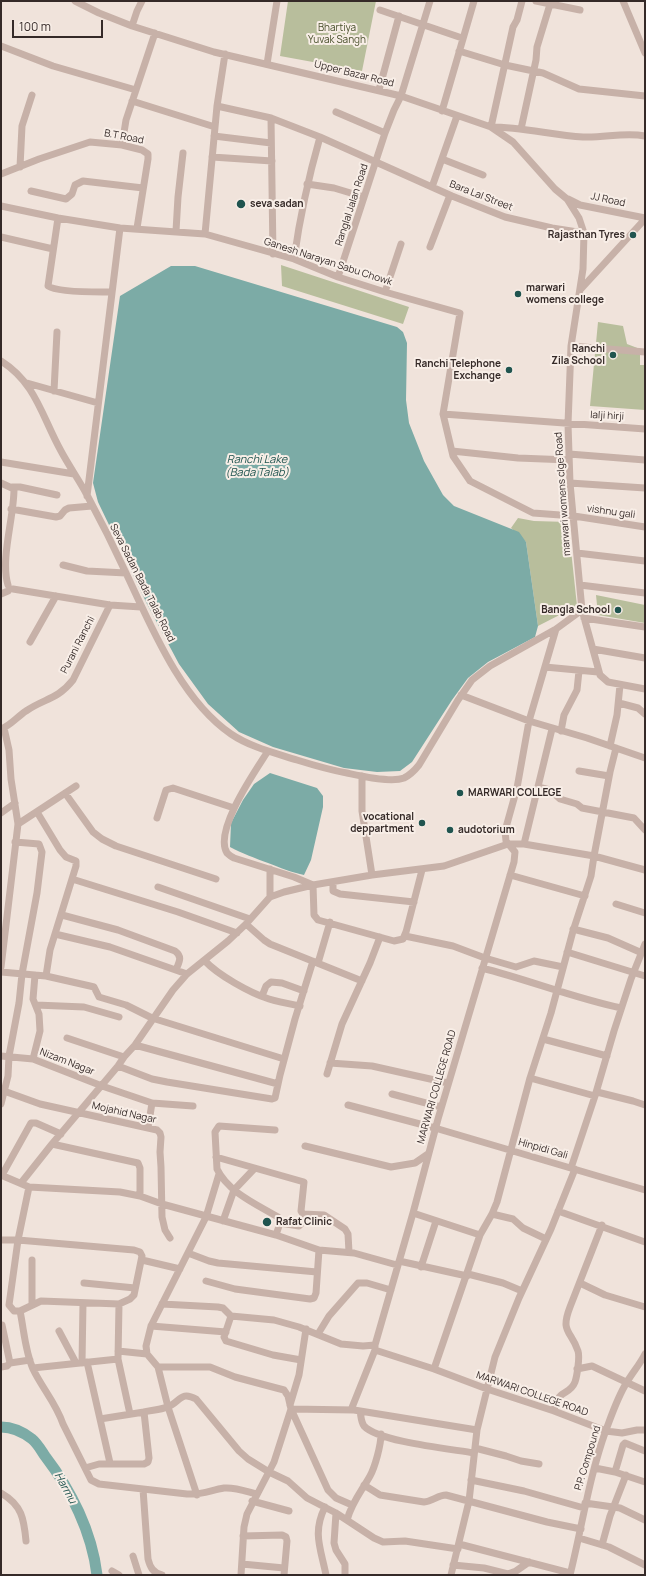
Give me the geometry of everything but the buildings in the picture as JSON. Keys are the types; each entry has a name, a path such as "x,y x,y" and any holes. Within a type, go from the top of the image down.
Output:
{"street":[{"name":"Upper Bazar Road","path":"75,1 99,13 155,33 225,54 380,90 490,127 513,142 555,189 567,199 579,218 584,233"},
{"path":"132,26 142,1"},
{"path":"267,64 277,1"},
{"name":"Ranglal Jalan Road","path":"338,277 385,133 401,96 430,1"},
{"path":"442,111 474,1"},
{"path":"522,1 517,20 513,27 490,127 509,127 583,137 604,137 633,134 645,136"},
{"path":"536,1 551,2 580,10"},
{"path":"623,1 645,53"},
{"path":"521,129 537,47 551,2"},
{"path":"380,10 462,38"},
{"path":"380,90 399,16"},
{"path":"122,145 126,120 155,33"},
{"path":"1,46 53,66 136,90"},
{"path":"459,51 505,65 543,74 579,89 645,96"},
{"path":"205,234 217,106 225,54"},
{"path":"20,167 22,126 32,95"},
{"path":"132,101 215,127"},
{"name":"Bara Lal Street","path":"217,106 271,118 320,137 450,195 505,217 552,228 584,233"},
{"path":"336,112 385,133"},
{"path":"432,187 457,116"},
{"path":"271,118 273,254"},
{"path":"214,136 271,143"},
{"path":"294,259 299,219 320,137"},
{"name":"B.T Road","path":"1,174 39,159 90,142 122,145 142,150 148,154 137,228"},
{"path":"176,231 183,153"},
{"path":"212,157 272,161"},
{"path":"442,159 483,175"},
{"path":"31,191 66,199 72,194 75,185 82,181 143,188"},
{"path":"307,184 334,188 364,197"},
{"path":"430,247 450,195"},
{"name":"JJ Road","path":"567,199 580,205 645,219"},
{"name":"Ganesh Narayan Sabu Chowk","path":"1,206 58,218 120,228 205,234 294,259 338,277 460,313 443,414"},
{"path":"58,218 48,286 52,289 112,292"},
{"path":"580,290 645,219"},
{"path":"87,496 120,228"},
{"name":"marwari womens clge Road","path":"584,233 580,290 572,346 568,424 569,457 570,483 582,610 598,672"},
{"path":"1,237 53,249"},
{"path":"385,292 401,244"},
{"path":"54,391 57,332"},
{"path":"572,346 645,352"},
{"name":"Seva Sadan Bada Talab Road","path":"1,361 14,369 27,383 40,406 50,430 87,496 126,573 147,621 183,683 213,719 239,739 268,751 329,770 362,776 399,779 411,774 423,759 461,695 472,680 490,666 556,629"},
{"path":"27,383 98,404"},
{"name":"lalji hirji","path":"443,414 645,429"},
{"name":"vishnu gali","path":"443,414 453,456 470,481 533,513 574,516 645,527"},
{"path":"452,451 518,458 569,457 645,460"},
{"path":"1,462 74,474"},
{"path":"1,483 12,487 20,487 57,495"},
{"path":"570,483 645,488"},
{"path":"10,588 3,575 2,561 14,493 14,489 12,487"},
{"path":"11,509 56,517 60,516 69,508 92,506"},
{"path":"577,553 645,561"},
{"path":"63,565 87,571 126,573"},
{"path":"580,585 645,593"},
{"path":"1,594 10,588 110,605 141,607"},
{"path":"30,642 56,596"},
{"name":"Purani Ranchi","path":"2,729 28,710 56,697 73,680 110,605"},
{"path":"556,629 582,610"},
{"path":"584,618 645,627"},
{"name":"MARWARI COLLEGE ROAD","path":"556,629 529,721 518,783 505,831 506,841 515,852 516,856 441,1107 375,1347 606,1431 622,1433 645,1430"},
{"path":"593,649 645,658"},
{"path":"545,667 598,672 608,682 645,689"},
{"path":"561,731 564,716 577,690 579,670"},
{"path":"434,1369 480,1235 492,1214 498,1196 530,1078 557,991 573,929 591,876 609,776 620,685"},
{"path":"461,695 552,729 645,758"},
{"path":"619,703 638,708 645,714"},
{"path":"1,967 18,824 11,779 9,750 2,729"},
{"path":"524,844 552,729"},
{"path":"268,751 234,808 224,841 228,854 234,858 270,869 313,885"},
{"path":"579,771 609,776"},
{"path":"362,776 362,811 372,875"},
{"path":"18,824 76,786"},
{"path":"538,787 553,791 556,796 564,801 577,804 586,810 634,818 645,830"},
{"path":"157,818 166,790 169,788 234,808"},
{"path":"66,793 93,832 102,839 116,846 216,879"},
{"path":"1,814 15,804"},
{"path":"37,812 60,850 66,857 76,862 62,915 50,950 46,976"},
{"path":"1,1104 8,1076 9,1056 37,893 42,852 39,844 16,842"},
{"path":"21,1183 135,1045 152,1018 173,990 187,974 205,961 237,933 270,897 313,885 372,875 422,870 452,864 508,844 524,844 594,856 645,870"},
{"path":"270,869 270,897"},
{"path":"313,885 315,918 318,920 398,941 403,939 405,936 422,870"},
{"path":"510,875 585,896"},
{"path":"72,879 178,912 237,933"},
{"path":"332,882 333,891 340,894 414,902"},
{"path":"158,887 248,922 264,940 270,944 362,981"},
{"path":"616,904 645,913"},
{"path":"62,915 118,930 175,951 181,958 176,970"},
{"path":"118,1066 152,1079 272,1099 275,1098 284,1059 304,991 330,922"},
{"path":"573,929 608,938 642,953"},
{"path":"55,934 110,947 187,974"},
{"path":"405,936 453,946 485,958 516,966 534,961 563,967"},
{"path":"327,1074 342,1024 380,937"},
{"path":"451,1575 469,1501 477,1430 499,1346 558,1211 596,1094 621,1008 645,944"},
{"path":"567,952 645,976"},
{"path":"205,961 216,972 262,996 300,1006"},
{"path":"482,968 518,977 557,991 621,1008"},
{"path":"1,972 46,976 94,987 99,997 126,1005 152,1018 284,1059"},
{"path":"33,1059 40,1031 40,1014 33,999 35,975"},
{"path":"262,996 266,986 271,982 282,983 304,991"},
{"path":"36,1005 84,1007 119,1018"},
{"path":"67,1038 124,1057"},
{"path":"543,1039 607,1056"},
{"path":"135,1045 278,1084"},
{"name":"Nizam Nagar","path":"1,1056 33,1059 102,1086 152,1103 193,1106"},
{"path":"330,1063 372,1066 448,1083"},
{"path":"530,1078 645,1105"},
{"name":"Mojahid Nagar","path":"4,1091 40,1104 157,1130 160,1132 163,1224 170,1238"},
{"path":"392,1094 441,1107"},
{"path":"148,1128 152,1103"},
{"name":"Hinpidi Gali","path":"348,1105 435,1128 645,1190"},
{"path":"61,1134 36,1123 32,1123 2,1175 30,1186 120,1192 140,1196 162,1204 320,1250 349,1252 398,1263 467,1275 503,1283 522,1292"},
{"path":"275,1130 219,1126 215,1132 217,1169 219,1174 234,1190 278,1217 280,1223 276,1236"},
{"path":"52,1144 138,1163 140,1168 140,1196"},
{"path":"305,1146 391,1167 415,1163 428,1154"},
{"path":"216,1157 304,1182 301,1211 306,1215 324,1215 345,1229 348,1234 349,1252"},
{"path":"223,1221 234,1190 254,1169"},
{"path":"197,1495 168,1407 158,1367 147,1354 146,1346 151,1326 206,1216 219,1174"},
{"path":"1,1240 18,1240 134,1250 140,1252 142,1260 134,1295 130,1299 119,1304 41,1301 20,1311 14,1311 9,1305 18,1240 30,1186"},
{"path":"558,1211 602,1225 645,1242"},
{"path":"413,1213 480,1235"},
{"path":"492,1214 516,1221 523,1228 546,1239"},
{"path":"280,1223 298,1226 302,1223 306,1215"},
{"path":"421,1267 436,1221"},
{"path":"554,1411 556,1399 559,1395 574,1386 579,1351 568,1332 566,1321 602,1225"},
{"path":"206,1281 235,1289 310,1299 314,1298 316,1294 320,1250"},
{"path":"188,1253 218,1263 317,1272"},
{"path":"32,1260 32,1304"},
{"path":"142,1260 180,1269"},
{"path":"84,1283 135,1288"},
{"path":"318,1334 329,1316 358,1283 367,1283 391,1290"},
{"path":"580,1283 605,1295 645,1307"},
{"path":"82,1363 83,1303"},
{"path":"119,1304 118,1355 130,1414"},
{"path":"162,1304 223,1308 232,1316 266,1318 306,1329 341,1344 375,1347 351,1410"},
{"path":"20,1311 33,1368 42,1386 50,1396 91,1480 99,1484 197,1495 223,1488 233,1488 289,1512"},
{"path":"232,1316 224,1337 226,1341 273,1355 301,1360"},
{"path":"2,1325 10,1363"},
{"path":"151,1326 226,1332"},
{"path":"241,1575 245,1521 254,1498 269,1472 277,1454 299,1375 306,1329"},
{"path":"59,1331 82,1363 100,1419 110,1463"},
{"path":"33,1368 82,1363 118,1355 147,1354"},
{"name":"P.P. Compound","path":"570,1574 594,1468 606,1431 627,1382 643,1363 645,1354"},
{"path":"1,1367 7,1366 10,1363 30,1360"},
{"path":"158,1367 200,1366 217,1369 235,1377 284,1390 288,1396 291,1407 328,1490 336,1498 352,1505"},
{"path":"577,1369 592,1366 645,1391"},
{"path":"100,1419 168,1407 184,1396 189,1395 196,1399 239,1451 258,1466 288,1481 307,1498 336,1513 378,1541 405,1541 458,1546 529,1562 570,1574"},
{"path":"291,1407 360,1411 477,1430"},
{"path":"360,1411 361,1420 364,1426 397,1440 475,1450 539,1464"},
{"path":"85,1468 99,1464 144,1464 148,1462 149,1458 144,1412"},
{"path":"347,1520 352,1505 371,1474 381,1440 381,1434"},
{"path":"616,1472 623,1445 625,1443 645,1451"},
{"path":"594,1468 616,1472 645,1482"},
{"path":"602,1545 613,1507 626,1475"},
{"path":"471,1480 585,1506 613,1507 632,1512 645,1520"},
{"path":"364,1485 385,1496 424,1502 432,1500 438,1496 446,1495 547,1522 581,1529"},
{"path":"143,1489 148,1559 150,1568 162,1575"},
{"path":"1,1494 16,1504 21,1512 26,1541"},
{"path":"325,1507 319,1520 318,1536 326,1575"},
{"path":"336,1513 334,1543 336,1550 345,1564 345,1575"},
{"path":"242,1564 284,1572 287,1542 286,1537 282,1535 243,1536"},
{"path":"579,1538 602,1545 645,1565"},
{"path":"134,1556 139,1575"},
{"path":"453,1565 484,1568 508,1574 516,1571 529,1562"}],"green space":[{"name":"Bhartiya Yuvak Sangh","path":"288,1 376,1 362,71 280,56"},
{"path":"281,265 409,307 403,324 282,286"},
{"path":"598,322 623,326 627,344 640,349 640,365 645,365 645,410 590,406"},
{"path":"518,518 534,521 568,522 577,606 538,626 526,542 511,528"},
{"name":"Bangla School","path":"596,595 645,605 645,623 598,615"}],"water":[{"name":"Ranchi Lake (Bada Talab)","path":"171,266 195,266 397,327 403,332 407,343 406,400 409,423 424,461 443,495 454,506 519,532 526,542 538,626 535,637 488,662 468,678 412,762 400,771 377,772 344,768 273,747 239,732 208,704 179,664 147,604 98,502 93,483 120,296"},
{"path":"270,773 317,788 323,796 323,807 311,860 304,875 294,873 244,854 230,847 231,823 243,800 254,784"}],"waterway":[{"name":"Harmu","path":"1,1427 17,1430 32,1439 54,1469 72,1497 79,1512 90,1543 97,1575"}],"place":[{"name":"seva sadan","path":"241,204"},
{"name":"Rajasthan Tyres","path":"633,235"},
{"name":"marwari womens college","path":"518,294"},
{"name":"Ranchi Zila School","path":"613,355"},
{"name":"Ranchi Telephone Exchange","path":"509,370"},
{"name":"Bangla School","path":"618,610"},
{"name":"MARWARI COLLEGE","path":"460,793"},
{"name":"vocational deppartment","path":"422,823"},
{"name":"audotorium","path":"450,830"},
{"name":"Rafat Clinic","path":"267,1222"}]}
